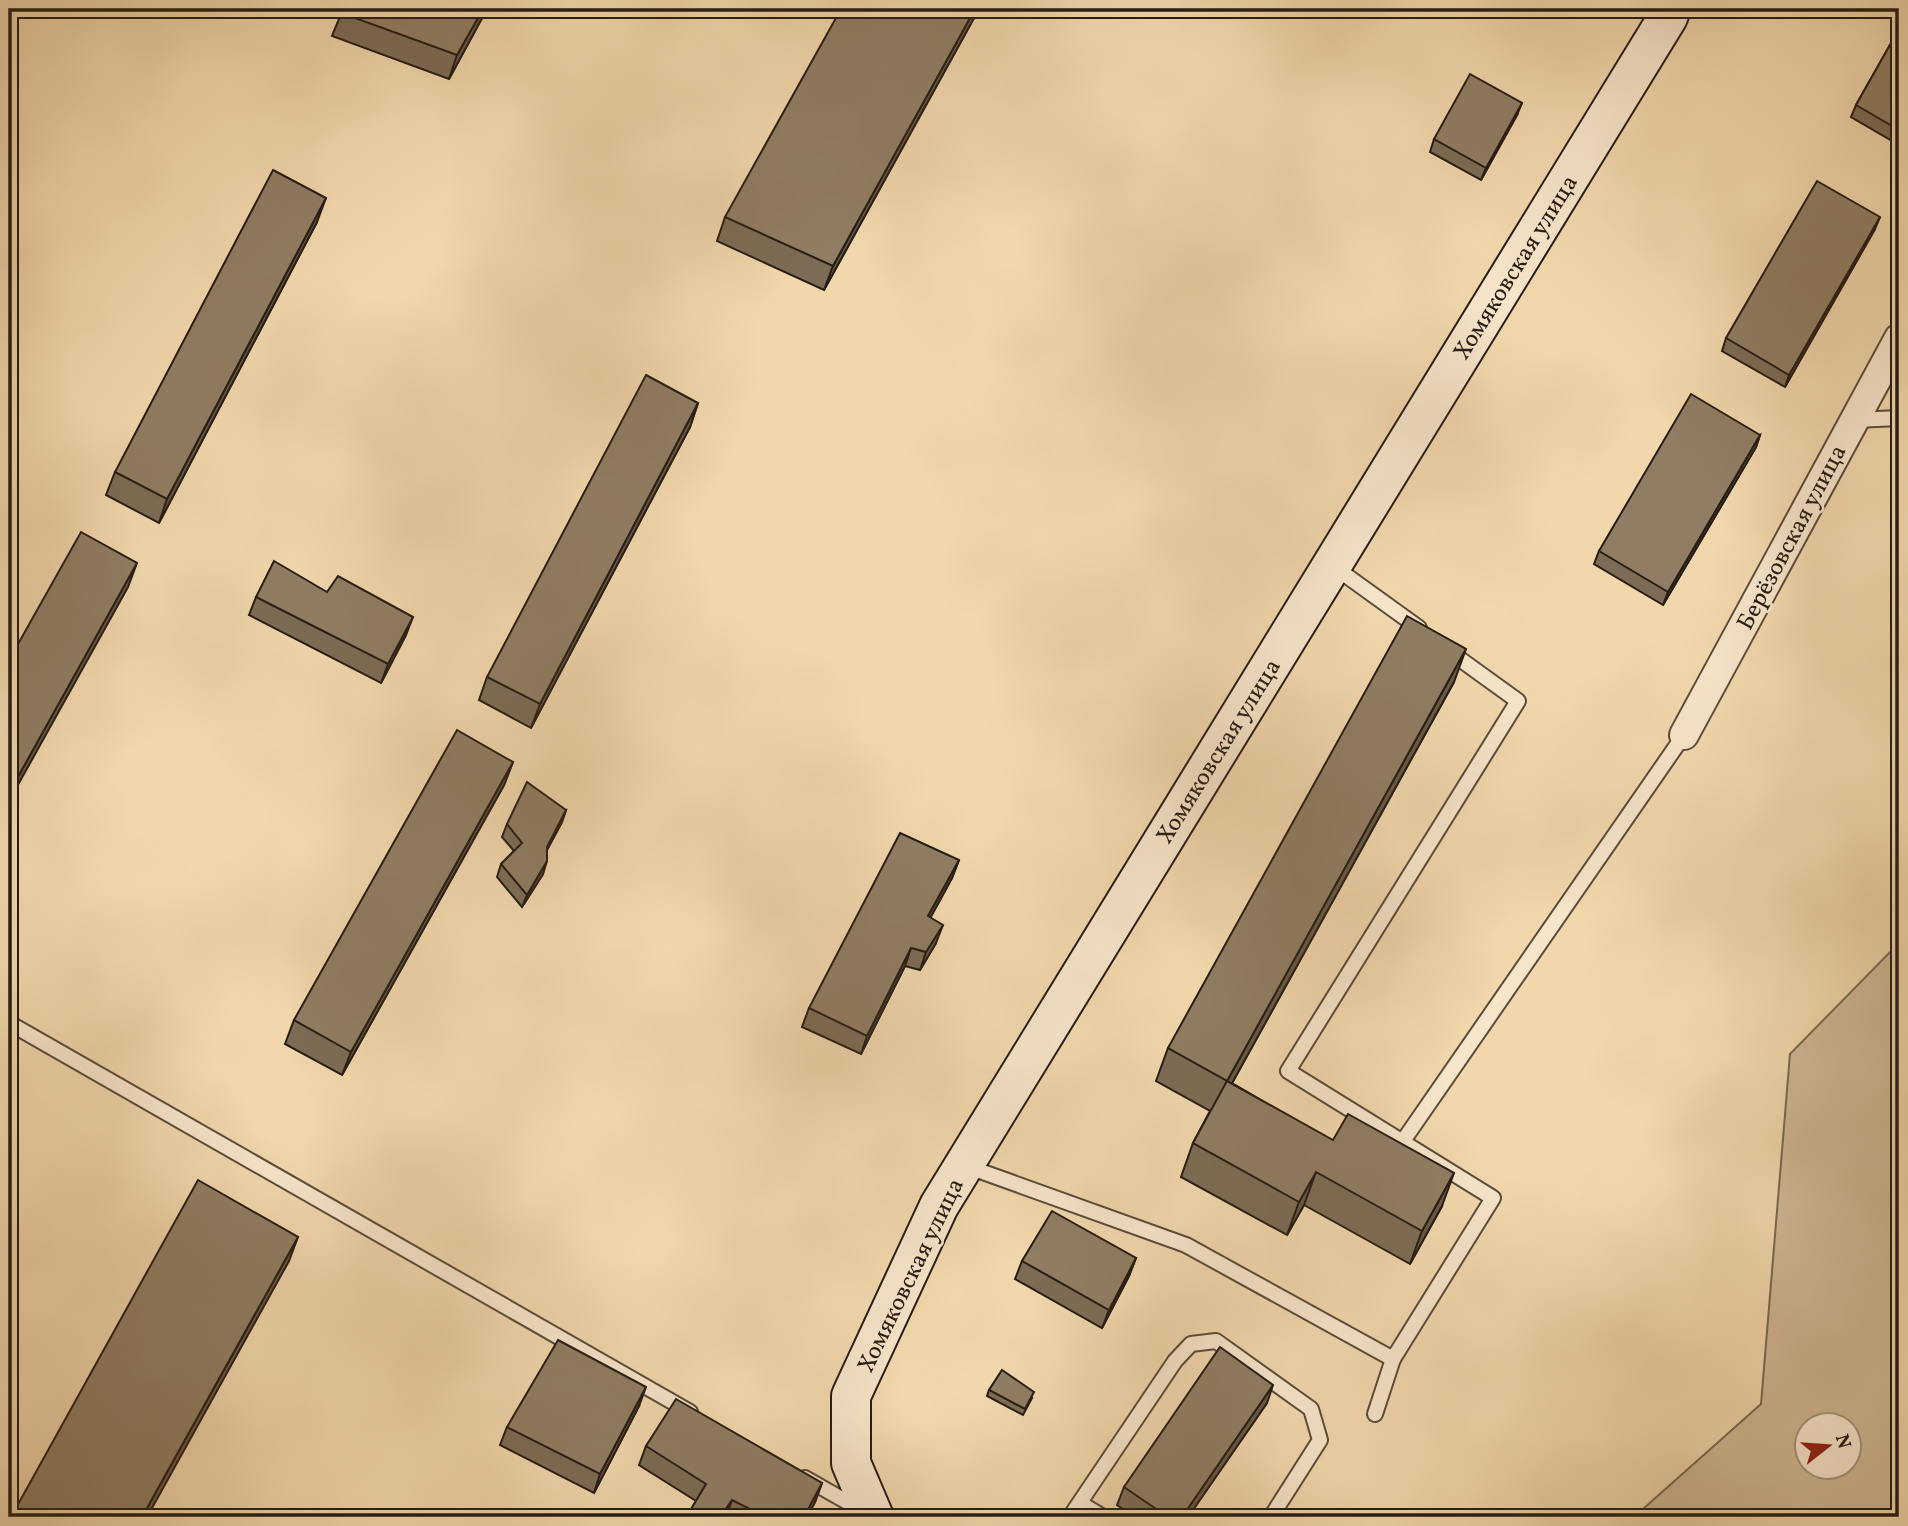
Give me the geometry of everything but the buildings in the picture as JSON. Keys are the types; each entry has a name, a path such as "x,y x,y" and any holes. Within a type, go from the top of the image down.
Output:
{"street":[{"name":"Хомяковская улица","path":"874,1517 850,1463 851,1396 939,1206 1668,18 1671,9"},
{"name":"Берёзовская улица","path":"1684,735 1899,341"}],"lane":[{"path":"1855,420 1899,418"},
{"path":"1332,565 1518,701 1288,1071 1493,1198 1393,1359 1375,1413"},
{"path":"1403,1141 1684,735"},
{"path":"9,1023 706,1421"},
{"path":"964,1165 1186,1245 1393,1359"},
{"path":"1070,1517 1175,1362 1191,1344 1216,1341 1311,1409 1320,1440 1271,1517"},
{"path":"790,1469 874,1517"},
{"path":"1080,1503 1103,1517"}],"shaded area":[{"path":"1899,943 1899,1517 1634,1517 1761,1404 1790,1054"}]}
